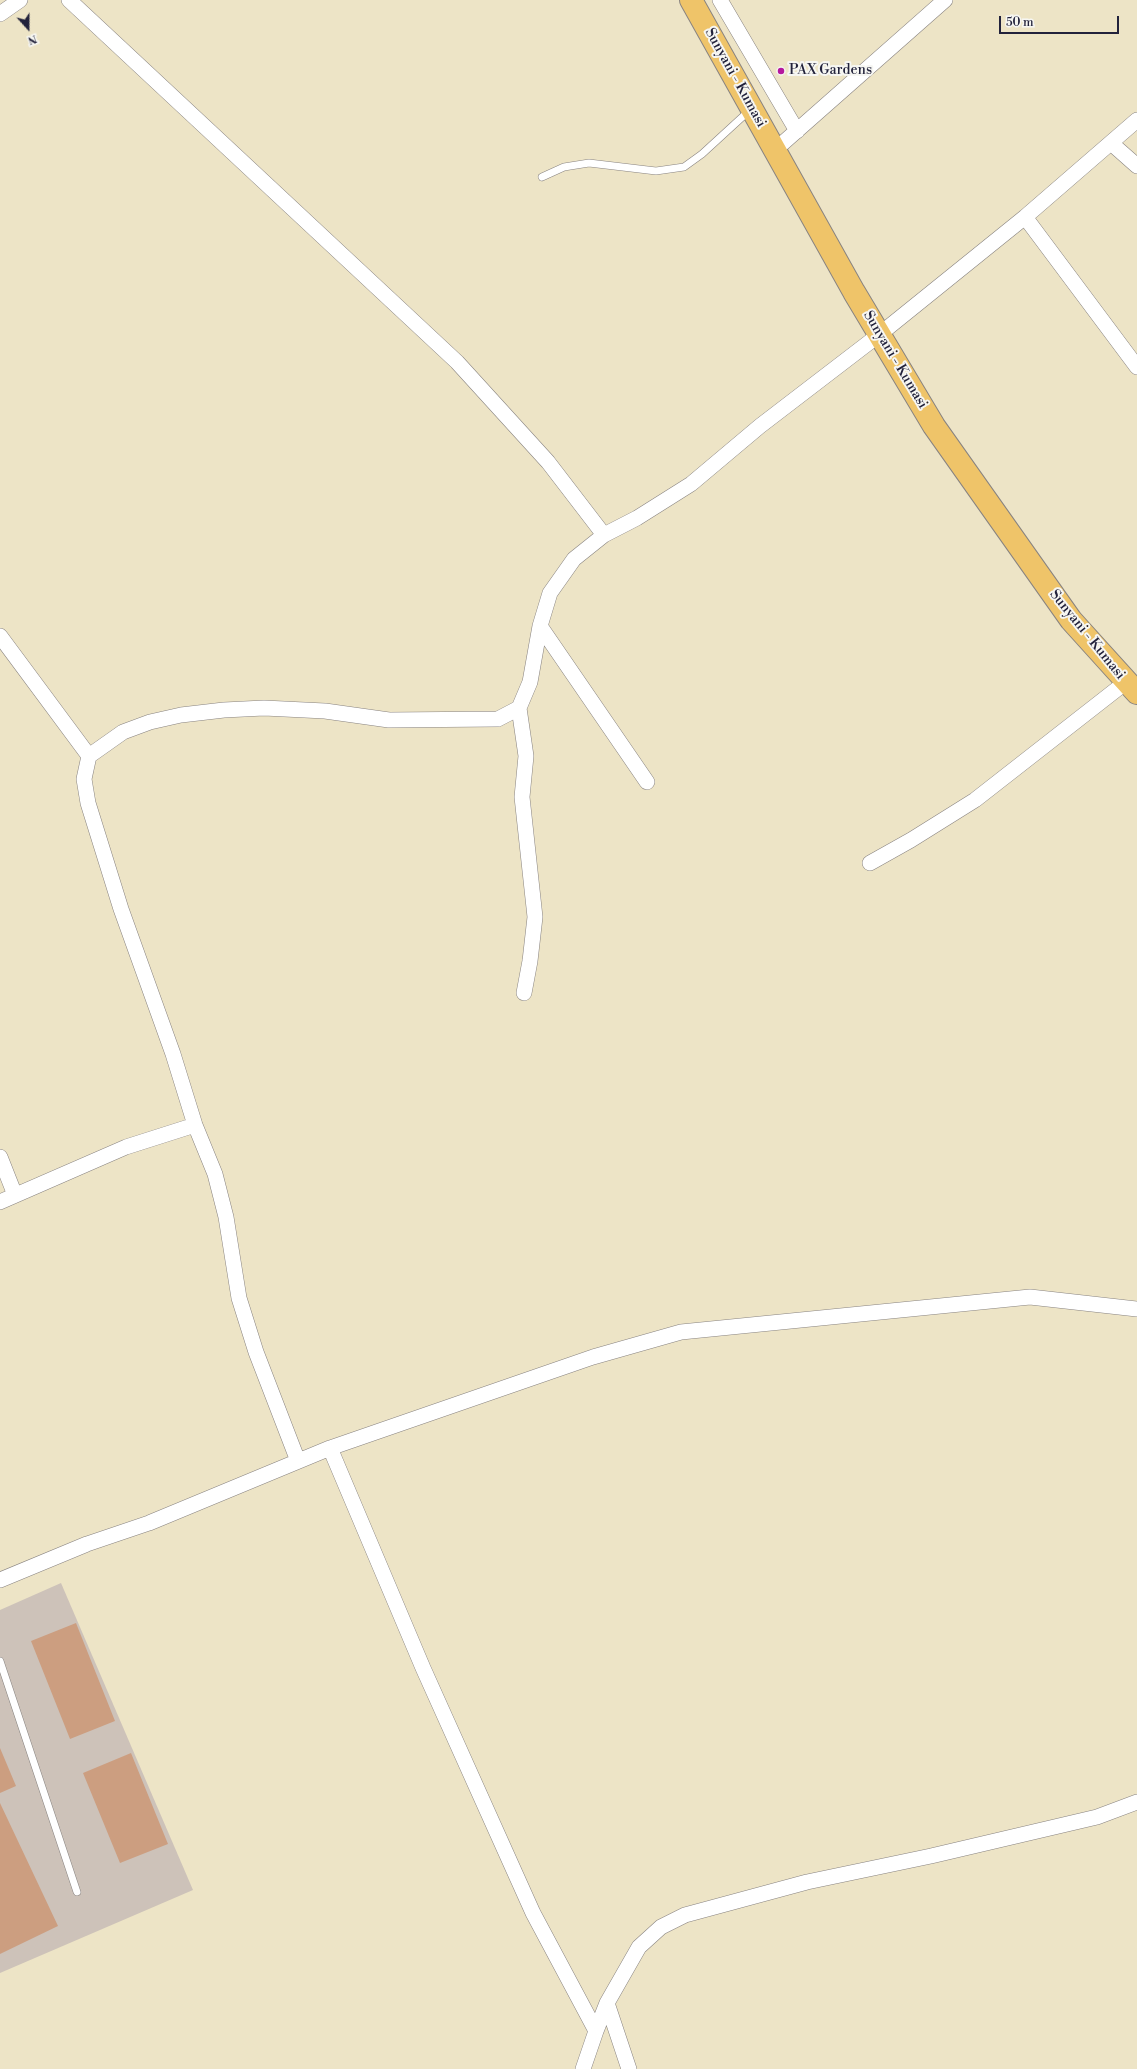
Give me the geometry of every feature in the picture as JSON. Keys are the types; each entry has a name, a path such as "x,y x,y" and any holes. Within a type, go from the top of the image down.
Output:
{"main road":[{"name":"Sunyani - Kumasi","path":"692,0 751,108 934,426 1067,614 1131,687"}],"street":[{"path":"0,14 20,0"},
{"path":"69,0 457,362 548,462 604,535"},
{"path":"720,0 797,131"},
{"path":"775,150 945,0"},
{"path":"524,993 530,961 535,917 522,797 526,756 519,708 530,682 540,626 550,593 554,587 574,559 604,535 637,518 691,484 760,426 880,334 1025,217 1137,120"},
{"path":"1112,143 1137,166"},
{"path":"1025,217 1137,367"},
{"path":"540,626 647,782"},
{"path":"0,636 89,756"},
{"path":"870,863 911,840 975,800 1131,687"},
{"path":"298,1461 256,1352 239,1298 226,1217 215,1174 195,1125 173,1054 121,909 88,803 84,779 89,756 123,732 150,722 181,715 224,710 264,708 325,711 389,720 490,720 498,719 519,708"},
{"path":"0,1202 126,1148 195,1125"},
{"path":"0,1156 15,1195"},
{"path":"0,1580 86,1544 149,1523 330,1448 593,1357 681,1332 1030,1297 1137,1309"},
{"path":"330,1448 423,1668 533,1913 596,2031"},
{"path":"583,2069 596,2031 608,2003 639,1947 662,1927 685,1915 807,1882 1097,1817 1137,1802"},
{"path":"608,2003 629,2069"}],"lane":[{"path":"542,177 564,167 589,163 656,171 684,167 702,154 751,108"},
{"path":"0,1661 77,1892"}],"shaded area":[{"path":"61,1583 193,1890 0,1973 0,1610"}],"building":[{"path":"76,1623 115,1721 70,1739 31,1641"},
{"path":"0,1748 16,1786 0,1793"},
{"path":"131,1753 168,1844 120,1863 83,1773"},
{"path":"0,1803 58,1926 0,1954"}],"place":[{"name":"PAX Gardens","path":"781,71"}]}
